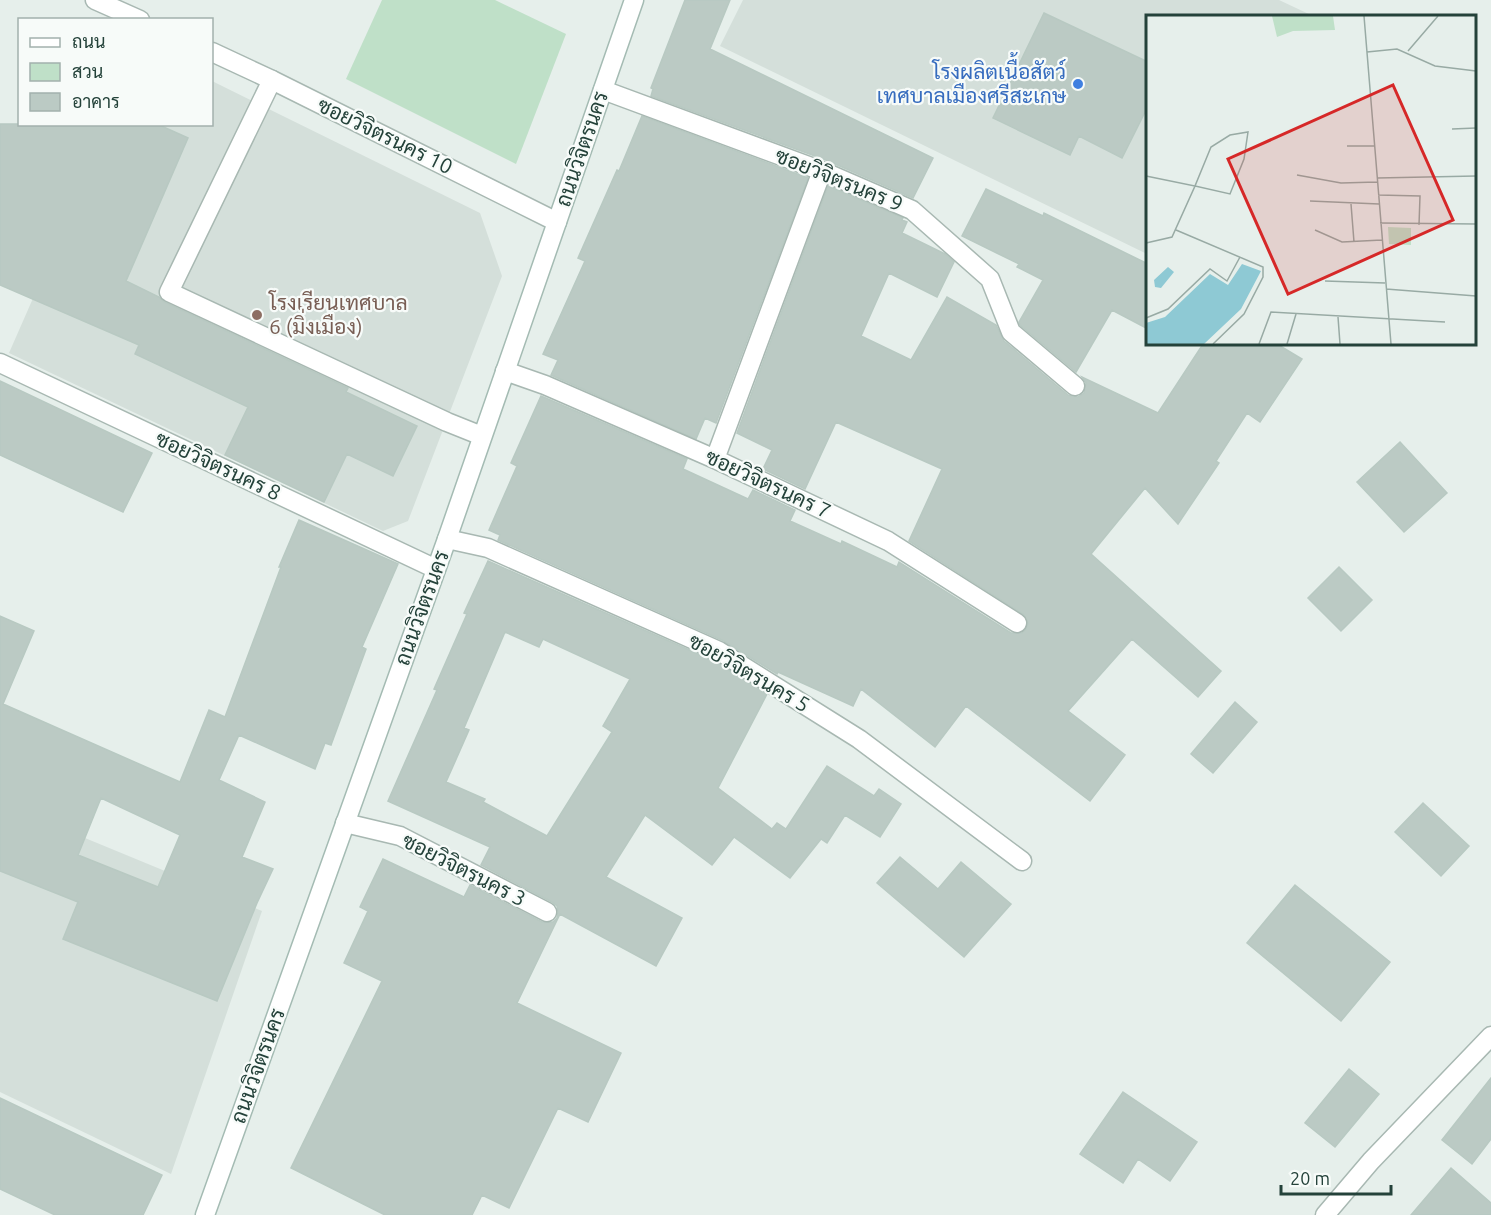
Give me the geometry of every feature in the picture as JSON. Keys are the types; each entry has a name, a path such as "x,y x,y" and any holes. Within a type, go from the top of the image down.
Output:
{"street":[{"path":"95,0 136,18"},
{"name":"ถนนวิจิตรนคร","path":"205,1215 447,539 634,0"},
{"name":"ซอยวิจิตรนคร 10","path":"213,52 557,222"},
{"path":"272,80 169,291 436,417 482,436"},
{"name":"ซอยวิจิตรนคร 9","path":"603,90 822,171 912,210 990,279 1011,332 1075,386"},
{"path":"716,459 822,171"},
{"name":"ซอยวิจิตรนคร 8","path":"0,363 436,569"},
{"name":"ซอยวิจิตรนคร 7","path":"505,371 545,385 716,459 888,541 1017,623"},
{"name":"ซอยวิจิตรนคร 5","path":"447,539 488,548 719,651 859,739 1022,861"},
{"name":"ซอยวิจิตรนคร 3","path":"345,823 400,836 547,912"},
{"path":"1325,1215 1371,1161 1491,1036"}],"shaded area":[{"path":"743,0 1279,0 1311,15 1146,15 1146,254 720,46"},
{"name":"โรงเรียนเทศบาล 6 (มิ่งเมือง)","path":"213,81 480,213 502,276 408,521 383,531 9,353 109,126 213,126"},
{"path":"0,803 262,911 171,1174 0,1092"}],"green space":[{"path":"382,0 495,0 566,34 516,164 346,79"}],"building":[{"path":"685,0 730,0 710,49 933,158 913,198 826,160 651,96 653,89 651,88"},
{"name":"โรงผลิตเนื้อสัตว์ เทศบาลเมืองศรีสะเกษ","path":"1044,13 1146,61 1146,110 1122,158 1079,136 1070,155 993,118"},
{"path":"642,116 808,178 716,423 705,418 696,439 551,375 558,360 543,354 585,261 578,258"},
{"path":"0,124 161,126 188,138 126,281 159,297 164,302 348,388 346,392 417,426 393,476 347,454 324,502 225,455 248,407 135,354 139,345 0,285"},
{"path":"828,186 903,218 902,220 907,222 902,233 945,254 954,262 937,297 889,273 861,336 911,360 947,297 996,325 1004,341 1068,395 1078,397 1084,393 1086,383 1082,377 1158,413 1202,345 1279,345 1302,359 1260,422 1247,413 1216,461 1219,463 1178,524 1145,488 1091,554 1221,671 1198,697 1132,639 1068,711 1125,755 1090,801 966,706 935,747 861,689 853,706 778,672 777,674 724,641 498,540 500,535 489,530 517,466 511,463 541,396 687,459 683,469 748,499 753,490 795,510 790,521 841,544 842,541 897,567 899,562 1011,633 1022,633 1026,629 1028,623 1023,614 909,541 942,469 836,422 805,489 763,469 772,450 737,433"},
{"path":"986,189 1043,216 1044,213 1146,263 1146,328 1112,310 1076,372 1020,325 1019,322 1043,280 1017,267 1019,264 962,236"},
{"path":"0,381 152,453 123,512 0,455"},
{"path":"1400,442 1447,493 1404,532 1357,482"},
{"path":"299,520 398,564 362,647 366,649 331,745 325,743 315,769 239,735 219,780 265,802 242,857 273,869 217,1001 63,939 78,902 0,871 0,616 34,631 3,704 180,782 209,710 225,717 281,567 279,567","holes":["101,798 180,835 158,887 78,855"]},
{"path":"488,561 714,661 767,694 718,788 772,829 777,823 786,829 827,766 874,796 879,789 901,804 880,837 845,815 827,843 821,839 790,878 734,837 712,865 645,815 606,877 682,918 656,966 560,914 517,1003 621,1053 588,1122 558,1108 509,1208 482,1195 472,1215 385,1215 291,1168 382,981 344,963 368,911 360,907 383,859 464,897 470,885 542,922 553,922 558,912 557,906 552,902 481,865 490,847 388,801 437,690 434,689 467,614 464,613","holes":["505,632 539,647 543,639 630,679 603,726 612,732 547,836 483,802 485,799 446,782 469,730 464,728"]},
{"path":"1339,567 1372,600 1341,631 1308,598"},
{"path":"1235,702 1257,722 1213,773 1191,754"},
{"path":"1423,803 1469,846 1441,876 1395,832"},
{"path":"900,857 938,889 961,862 1011,904 964,957 877,883"},
{"path":"1295,885 1390,962 1341,1021 1247,943"},
{"path":"1349,1069 1379,1094 1335,1147 1305,1123"},
{"path":"1491,1078 1491,1139 1472,1164 1442,1140"},
{"path":"1123,1092 1197,1142 1170,1181 1138,1159 1123,1183 1080,1154"},
{"path":"0,1098 162,1175 143,1215 55,1215 0,1189"},
{"path":"1451,1168 1491,1203 1491,1215 1411,1215"}],"place":[{"name":"โรงผลิตเนื้อสัตว์ เทศบาลเมืองศรีสะเกษ","path":"1078,84"},
{"name":"โรงเรียนเทศบาล 6 (มิ่งเมือง)","path":"257,315"}]}
